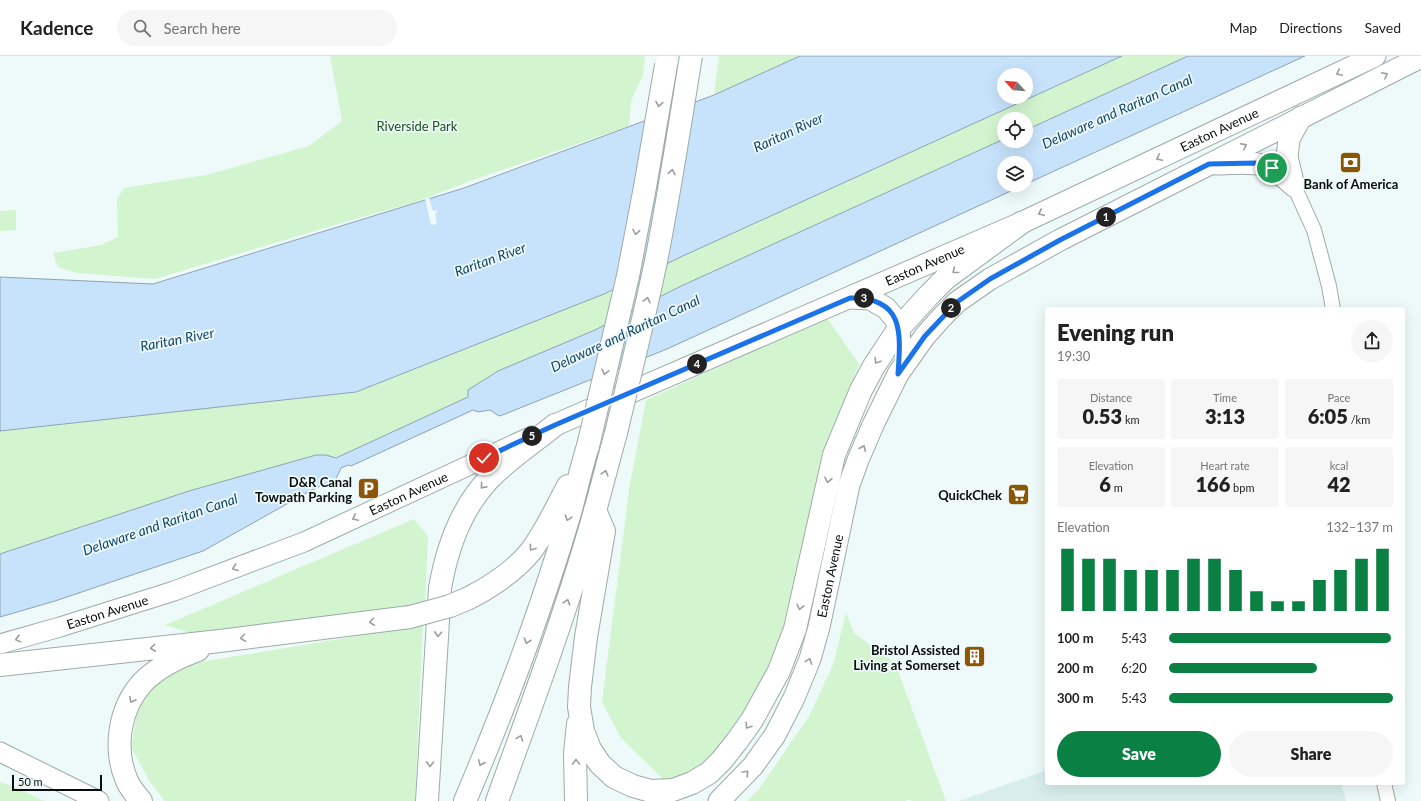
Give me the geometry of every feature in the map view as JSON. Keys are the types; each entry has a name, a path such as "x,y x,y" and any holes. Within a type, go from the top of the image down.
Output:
{"highway":[{"path":"497,801 546,665 595,510 616,433 638,344 657,256 676,154 691,56"},
{"path":"465,801 516,674 568,520 587,450 628,276 645,187 666,61"},
{"path":"578,707 583,731 590,750 600,764 614,777 633,786 651,791 673,790 692,783 709,773 722,760 738,741 752,720 779,671 796,623 829,473 836,449 861,390 874,366 899,328 928,295 946,278 1021,223"},
{"path":"427,801 440,588 449,546 465,510 489,479 555,425"},
{"path":"5,668 410,617 450,606 486,589 519,563 530,551 544,531 587,450"},
{"path":"576,801 575,753 580,687 586,637 604,531 595,510"},
{"path":"141,801 127,781 119,747 120,730 132,698 143,682 158,669 220,641"}],"main road":[{"name":"Easton Avenue","path":"0,644 174,591 304,542 555,425 1021,223 1375,56"},
{"name":"Easton Avenue","path":"718,801 753,766 775,735 794,698 810,659 819,627 849,485 873,425 898,374 925,336 941,318 957,302 990,279 1060,240 1421,57"},
{"path":"1294,186 1288,157 1289,139 1301,117"},
{"path":"1209,164 1264,164 1281,173 1294,186"},
{"path":"850,298 870,299 878,302 892,313 899,328 900,346 898,374"},
{"path":"5,668 40,644 79,621"},
{"path":"0,738 39,771"},
{"path":"0,752 99,801"}],"street":[{"path":"1294,186 1314,230 1329,286 1333,307"},
{"path":"1384,785 1388,801"}],"shaded area":[{"path":"1045,771 1045,785 1342,785 1346,801 959,801"}],"green space":[{"name":"Riverside Park","path":"330,56 645,56 643,75 631,101 629,126 473,180 413,203 155,279 77,273 58,267 53,253 101,245 118,237 117,199 124,188 206,175 309,146 342,121"},
{"path":"719,56 800,56 714,95"},
{"path":"1122,56 1188,56 1033,127 1033,112 999,112 1017,104 1033,104 1033,97"},
{"path":"997,113 997,142 679,287 468,397 336,458 326,455 189,491 0,554 0,431 356,392 604,294 685,255"},
{"path":"16,210 16,230 0,231 0,211"},
{"path":"827,318 859,364 836,421 801,548 806,554 790,622 748,711 692,781 666,782 621,738 602,702 629,490 646,400"},
{"path":"414,519 428,536 425,604 197,635 165,625"},
{"path":"846,613 854,633 895,663 946,801 911,801 910,799 906,801 747,801 759,789 809,716 833,665"},
{"path":"423,625 415,801 165,801 150,782 131,747 138,707 171,667"},
{"path":"0,782 22,790 44,801 0,801"}],"water":[{"name":"Raritan River","path":"800,56 1122,56 1033,97 1033,68 997,68 997,104 1017,104 685,255 604,294 356,392 0,431 0,277 153,284 464,188 714,95"},
{"name":"Delaware and Raritan Canal","path":"1188,56 1305,56 1033,181 1033,156 997,156 997,192 1009,192 667,349 499,416 490,410 478,412 473,410 351,466 348,465 341,468 336,479 310,491 203,551 55,601 0,617 0,554 189,491 316,455 326,455 336,458 468,397 468,390 498,371 595,330 679,287 997,142 997,148 1033,148 1033,127"}],"pier":[{"path":"429,197 433,211 437,210 437,213 435,213 437,224 431,225 425,198"}],"place":[{"name":"Bank of America","path":"1351,162"},
{"name":"D&R Canal Towpath Parking","path":"368,489"},
{"name":"QuickChek","path":"1018,495"},
{"name":"Bristol Assisted Living at Somerset","path":"975,657"}],"route":[{"path":"484,458 555,425 850,298 870,299 878,302 892,313 899,328 900,346 898,374 925,336 957,302 990,279 1060,240 1209,164 1255,163 1264,164 1272,168"}]}
